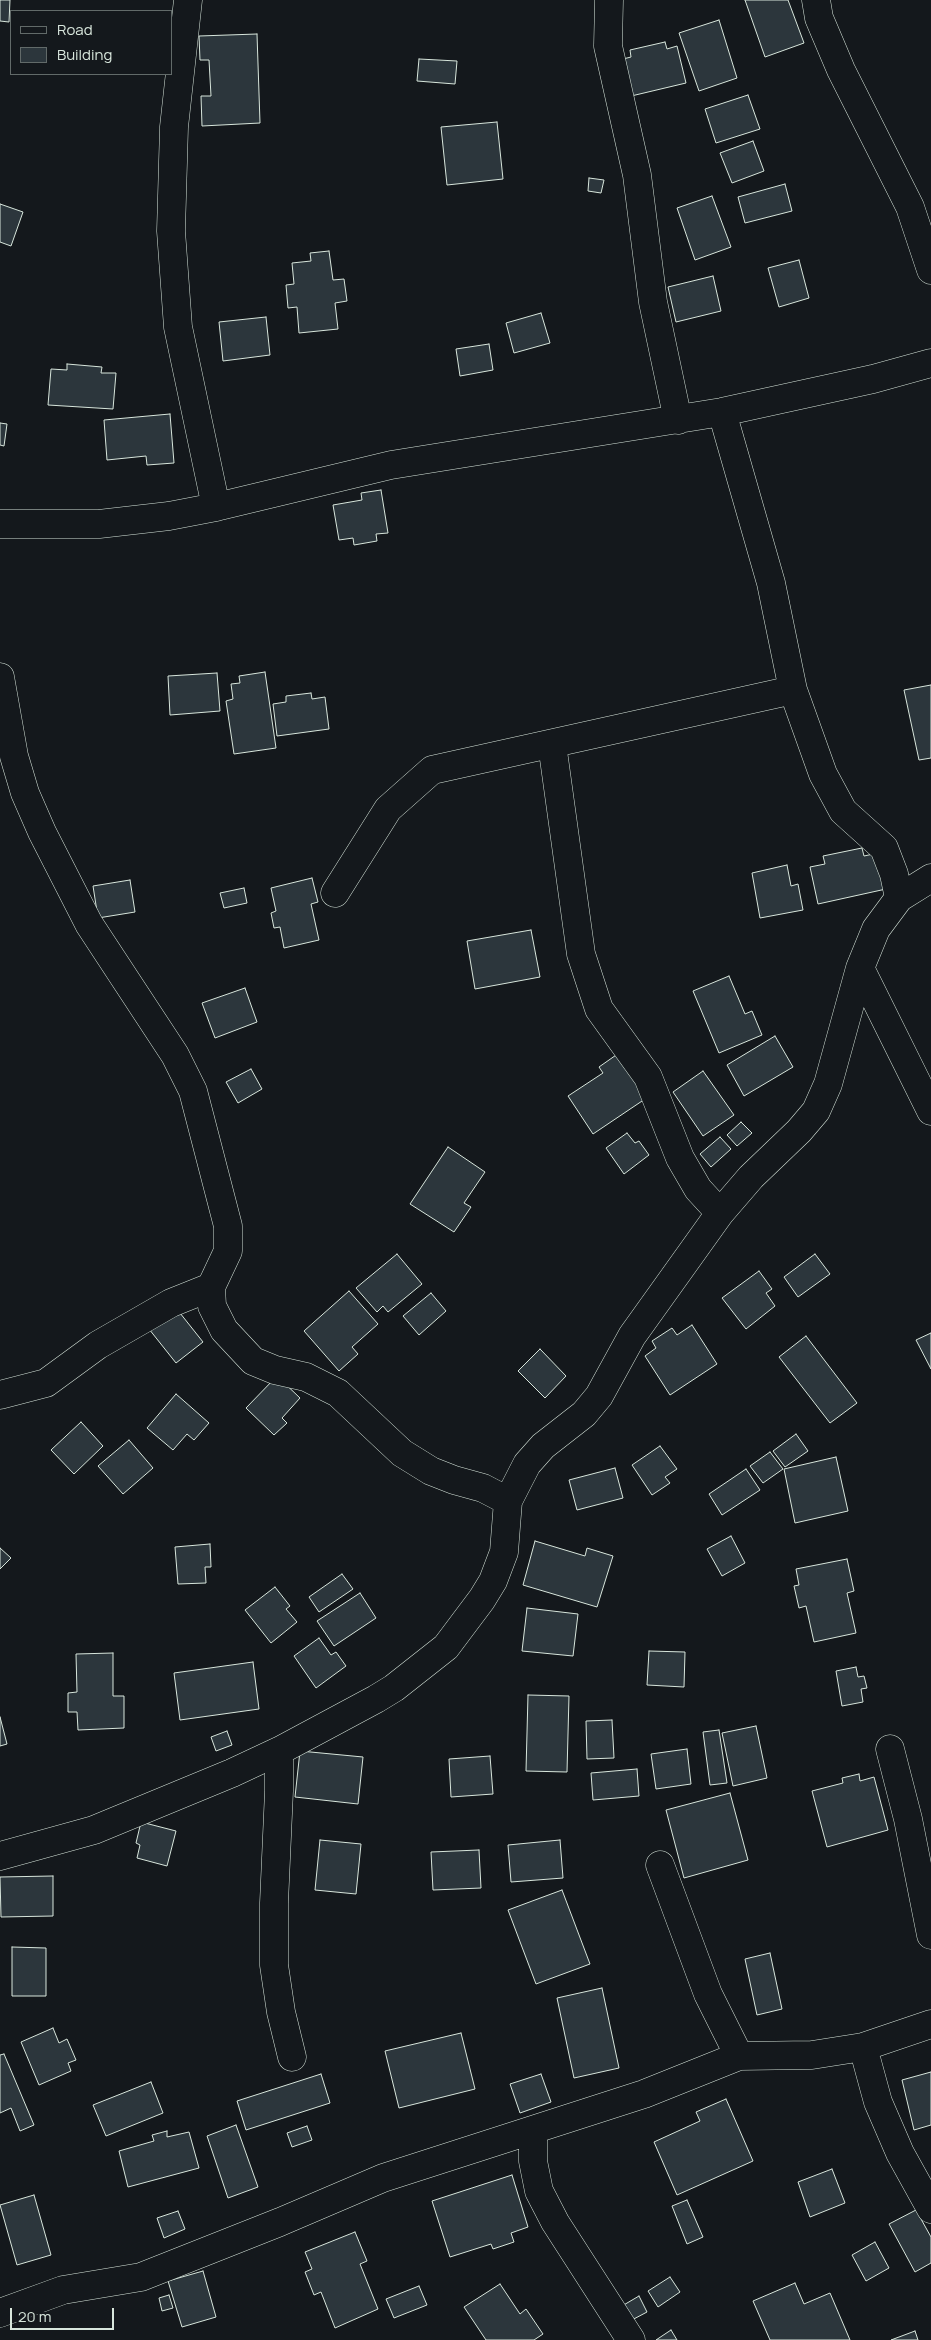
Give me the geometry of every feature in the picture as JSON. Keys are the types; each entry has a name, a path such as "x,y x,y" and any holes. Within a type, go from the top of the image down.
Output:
{"street":[{"path":"188,0 174,127 171,231 178,327 216,507"},
{"path":"609,0 608,46 636,175 653,302 678,420"},
{"path":"816,0 820,18 840,70 910,207 931,270"},
{"path":"0,524 99,524 169,516 216,507 391,465 722,412 873,379 931,363"},
{"path":"722,412 771,583 793,690 823,774 843,810 884,848 894,874 899,898"},
{"path":"0,677 14,756 25,793 42,832 88,924 175,1055 193,1092 228,1226 228,1251 211,1287 212,1306 224,1330 253,1361 275,1370 306,1377 338,1393 402,1454 431,1471 483,1488 508,1501"},
{"path":"335,893 388,809 432,770 793,690"},
{"path":"552,744 582,954 599,1009 648,1077 680,1158 698,1189 720,1213"},
{"path":"0,1856 94,1830 232,1773 279,1751 394,1688 446,1646 482,1599 493,1581 504,1552 508,1501 532,1458 543,1446 584,1414 599,1396 632,1336 720,1213 751,1177 799,1132 816,1110 828,1084 860,968 876,929 899,898 931,878"},
{"path":"860,968 931,1111"},
{"path":"0,1396 46,1383 98,1345 171,1303 211,1287"},
{"path":"890,1749 908,1819 931,1935"},
{"path":"279,1751 274,1964 280,2012 292,2057"},
{"path":"660,1865 708,1994 739,2056"},
{"path":"0,2313 63,2290 141,2277 280,2222 383,2178 644,2094 739,2056 812,2054 862,2047 931,2024"},
{"path":"862,2047 878,2102 900,2153 931,2209"},
{"path":"533,2130 533,2161 539,2191 554,2222 631,2340"}],"building":[{"path":"0,0 10,0 9,22 0,21"},
{"path":"745,0 788,0 804,43 765,57"},
{"path":"719,20 737,78 699,91 679,33"},
{"path":"257,34 260,123 202,126 201,96 211,96 209,60 200,60 199,36"},
{"path":"665,42 667,49 677,46 686,83 627,97 619,60 631,57 630,50"},
{"path":"419,59 457,61 455,84 417,81"},
{"path":"748,95 760,129 716,143 705,109"},
{"path":"497,122 503,179 447,185 441,127"},
{"path":"753,141 764,171 732,183 720,153"},
{"path":"589,178 604,180 601,193 588,191"},
{"path":"785,184 792,211 745,223 738,197"},
{"path":"712,196 731,247 695,260 677,208"},
{"path":"0,204 23,212 11,246 0,242"},
{"path":"329,251 333,280 344,279 347,301 335,303 338,329 299,333 297,307 288,308 286,285 294,284 292,263 311,261 310,253"},
{"path":"799,260 809,298 779,307 768,268"},
{"path":"713,276 721,311 676,322 668,287"},
{"path":"541,313 550,343 514,353 506,323"},
{"path":"266,317 270,355 223,361 219,322"},
{"path":"489,344 493,370 460,376 456,349"},
{"path":"67,364 102,367 101,373 116,373 113,409 48,405 51,369 67,370"},
{"path":"170,414 174,463 147,465 146,456 107,460 104,420"},
{"path":"0,423 7,424 4,446 0,445"},
{"path":"381,490 388,533 376,534 377,541 354,545 353,538 339,540 333,505 362,500 361,493"},
{"path":"265,672 276,748 234,754 226,701 233,699 231,684 240,683 239,676"},
{"path":"217,673 220,711 170,715 168,676"},
{"path":"931,685 931,758 919,760 904,690"},
{"path":"311,693 312,699 325,697 329,729 277,736 273,704 286,702 286,696"},
{"path":"862,848 864,856 878,853 886,889 818,904 810,867 825,864 823,856"},
{"path":"787,865 791,886 798,884 803,910 760,918 752,873"},
{"path":"312,878 318,902 311,904 319,940 284,948 280,927 274,928 271,913 276,911 271,888"},
{"path":"130,880 135,912 98,918 93,886"},
{"path":"244,888 247,903 224,908 220,893"},
{"path":"531,930 540,977 475,989 467,941"},
{"path":"729,976 745,1014 752,1011 762,1035 719,1053 693,991"},
{"path":"245,988 257,1022 215,1038 202,1003"},
{"path":"775,1036 793,1067 744,1096 727,1065"},
{"path":"619,1053 648,1097 593,1134 568,1096 603,1073 599,1067"},
{"path":"251,1069 262,1089 238,1103 226,1082"},
{"path":"703,1071 734,1115 703,1136 673,1092"},
{"path":"741,1122 752,1133 737,1146 727,1135"},
{"path":"627,1133 635,1143 639,1141 649,1155 624,1174 606,1148"},
{"path":"720,1137 731,1149 711,1167 700,1154"},
{"path":"448,1147 485,1172 464,1203 471,1207 454,1232 410,1204"},
{"path":"397,1254 422,1284 388,1312 383,1306 377,1312 356,1288"},
{"path":"815,1254 830,1274 798,1297 784,1277"},
{"path":"759,1271 772,1289 766,1293 775,1306 746,1329 722,1298"},
{"path":"349,1291 378,1324 352,1347 358,1354 339,1371 304,1331"},
{"path":"431,1293 446,1311 419,1335 403,1316"},
{"path":"176,1308 203,1342 176,1363 149,1329"},
{"path":"692,1325 717,1364 670,1395 645,1356 656,1348 652,1341 672,1328 677,1335"},
{"path":"931,1333 931,1369 916,1340"},
{"path":"806,1336 857,1403 830,1423 779,1357"},
{"path":"540,1349 566,1376 545,1398 518,1371"},
{"path":"277,1376 300,1398 282,1418 287,1423 274,1435 246,1408"},
{"path":"176,1394 209,1423 194,1440 187,1434 173,1450 147,1428"},
{"path":"81,1422 103,1446 74,1474 51,1450"},
{"path":"796,1434 808,1451 785,1467 773,1451"},
{"path":"129,1440 153,1468 123,1494 98,1466"},
{"path":"660,1446 677,1469 665,1477 670,1483 652,1495 632,1465"},
{"path":"770,1452 783,1469 763,1483 750,1466"},
{"path":"836,1457 848,1511 795,1523 784,1469"},
{"path":"615,1468 623,1498 577,1510 569,1480"},
{"path":"746,1469 760,1490 722,1515 709,1494"},
{"path":"731,1536 745,1563 722,1576 707,1549"},
{"path":"535,1541 585,1556 587,1548 613,1556 597,1607 523,1585"},
{"path":"210,1544 211,1567 205,1567 206,1583 178,1584 175,1547"},
{"path":"0,1548 11,1558 0,1569"},
{"path":"847,1559 854,1591 847,1593 856,1633 814,1642 806,1606 799,1608 794,1586 799,1585 796,1569"},
{"path":"342,1574 353,1589 319,1612 309,1597"},
{"path":"275,1587 290,1606 286,1609 297,1622 271,1643 245,1610"},
{"path":"360,1593 376,1618 334,1646 317,1621"},
{"path":"527,1608 578,1614 573,1656 522,1651"},
{"path":"319,1638 331,1655 336,1652 346,1666 316,1688 294,1656"},
{"path":"649,1651 685,1652 684,1687 647,1685"},
{"path":"113,1653 113,1696 124,1696 124,1728 78,1730 77,1712 68,1712 68,1693 77,1692 76,1654"},
{"path":"253,1662 259,1709 180,1720 174,1673"},
{"path":"856,1667 858,1677 864,1676 867,1688 861,1689 863,1702 842,1706 836,1671"},
{"path":"528,1695 569,1696 567,1772 526,1771"},
{"path":"0,1717 7,1744 0,1746"},
{"path":"612,1720 614,1758 587,1759 586,1721"},
{"path":"756,1726 767,1778 733,1786 722,1733"},
{"path":"719,1730 727,1783 710,1785 703,1732"},
{"path":"227,1731 232,1745 216,1751 211,1737"},
{"path":"687,1749 691,1784 656,1789 651,1754"},
{"path":"300,1751 363,1757 358,1804 295,1797"},
{"path":"490,1756 493,1794 451,1797 449,1759"},
{"path":"637,1769 639,1796 593,1800 591,1773"},
{"path":"859,1774 860,1781 874,1777 888,1830 827,1847 812,1791 843,1783 842,1778"},
{"path":"730,1793 748,1860 684,1878 666,1810"},
{"path":"141,1822 176,1831 167,1866 137,1858 140,1845 136,1843"},
{"path":"320,1840 361,1844 356,1894 315,1890"},
{"path":"560,1840 563,1878 511,1882 508,1845"},
{"path":"479,1850 481,1888 433,1890 431,1852"},
{"path":"53,1876 53,1916 1,1917 0,1877"},
{"path":"562,1890 590,1964 536,1984 508,1910"},
{"path":"12,1947 46,1948 46,1996 12,1996"},
{"path":"770,1953 782,2009 757,2015 745,1959"},
{"path":"602,1988 619,2068 574,2078 557,1998"},
{"path":"53,2028 59,2043 67,2039 76,2060 68,2063 71,2071 39,2085 21,2042"},
{"path":"461,2033 475,2089 399,2108 385,2051"},
{"path":"4,2054 34,2125 20,2131 11,2108 0,2113 0,2055"},
{"path":"931,2072 931,2125 914,2130 902,2080"},
{"path":"321,2074 330,2103 246,2130 237,2101"},
{"path":"541,2074 551,2102 520,2113 510,2084"},
{"path":"151,2082 163,2113 106,2136 93,2105"},
{"path":"726,2099 753,2161 677,2195 654,2142 700,2121 696,2112"},
{"path":"236,2125 258,2187 228,2198 207,2136"},
{"path":"307,2126 312,2140 292,2147 287,2133"},
{"path":"167,2131 167,2137 189,2132 199,2168 128,2187 119,2151 154,2141 152,2135"},
{"path":"832,2169 845,2203 810,2217 798,2182"},
{"path":"512,2175 528,2227 511,2233 514,2242 493,2249 491,2244 450,2257 432,2201"},
{"path":"34,2195 51,2255 17,2265 0,2205"},
{"path":"687,2200 703,2237 687,2244 672,2206"},
{"path":"916,2210 931,2237 931,2263 915,2272 889,2224"},
{"path":"178,2211 185,2229 164,2238 157,2218"},
{"path":"355,2232 367,2261 360,2264 378,2309 335,2328 321,2292 314,2295 305,2272 312,2269 305,2252"},
{"path":"875,2242 889,2268 866,2281 852,2255"},
{"path":"203,2271 216,2317 182,2327 168,2281"},
{"path":"670,2277 680,2292 658,2307 648,2291"},
{"path":"795,2283 804,2304 830,2293 850,2340 770,2340 753,2301"},
{"path":"500,2284 520,2314 526,2309 543,2334 534,2340 486,2340 464,2307"},
{"path":"419,2286 427,2305 394,2318 386,2299"},
{"path":"169,2295 173,2308 162,2311 159,2298"},
{"path":"639,2296 647,2312 630,2321 622,2306"},
{"path":"671,2330 677,2340 656,2340"},
{"path":"915,2331 918,2340 891,2340"}]}
